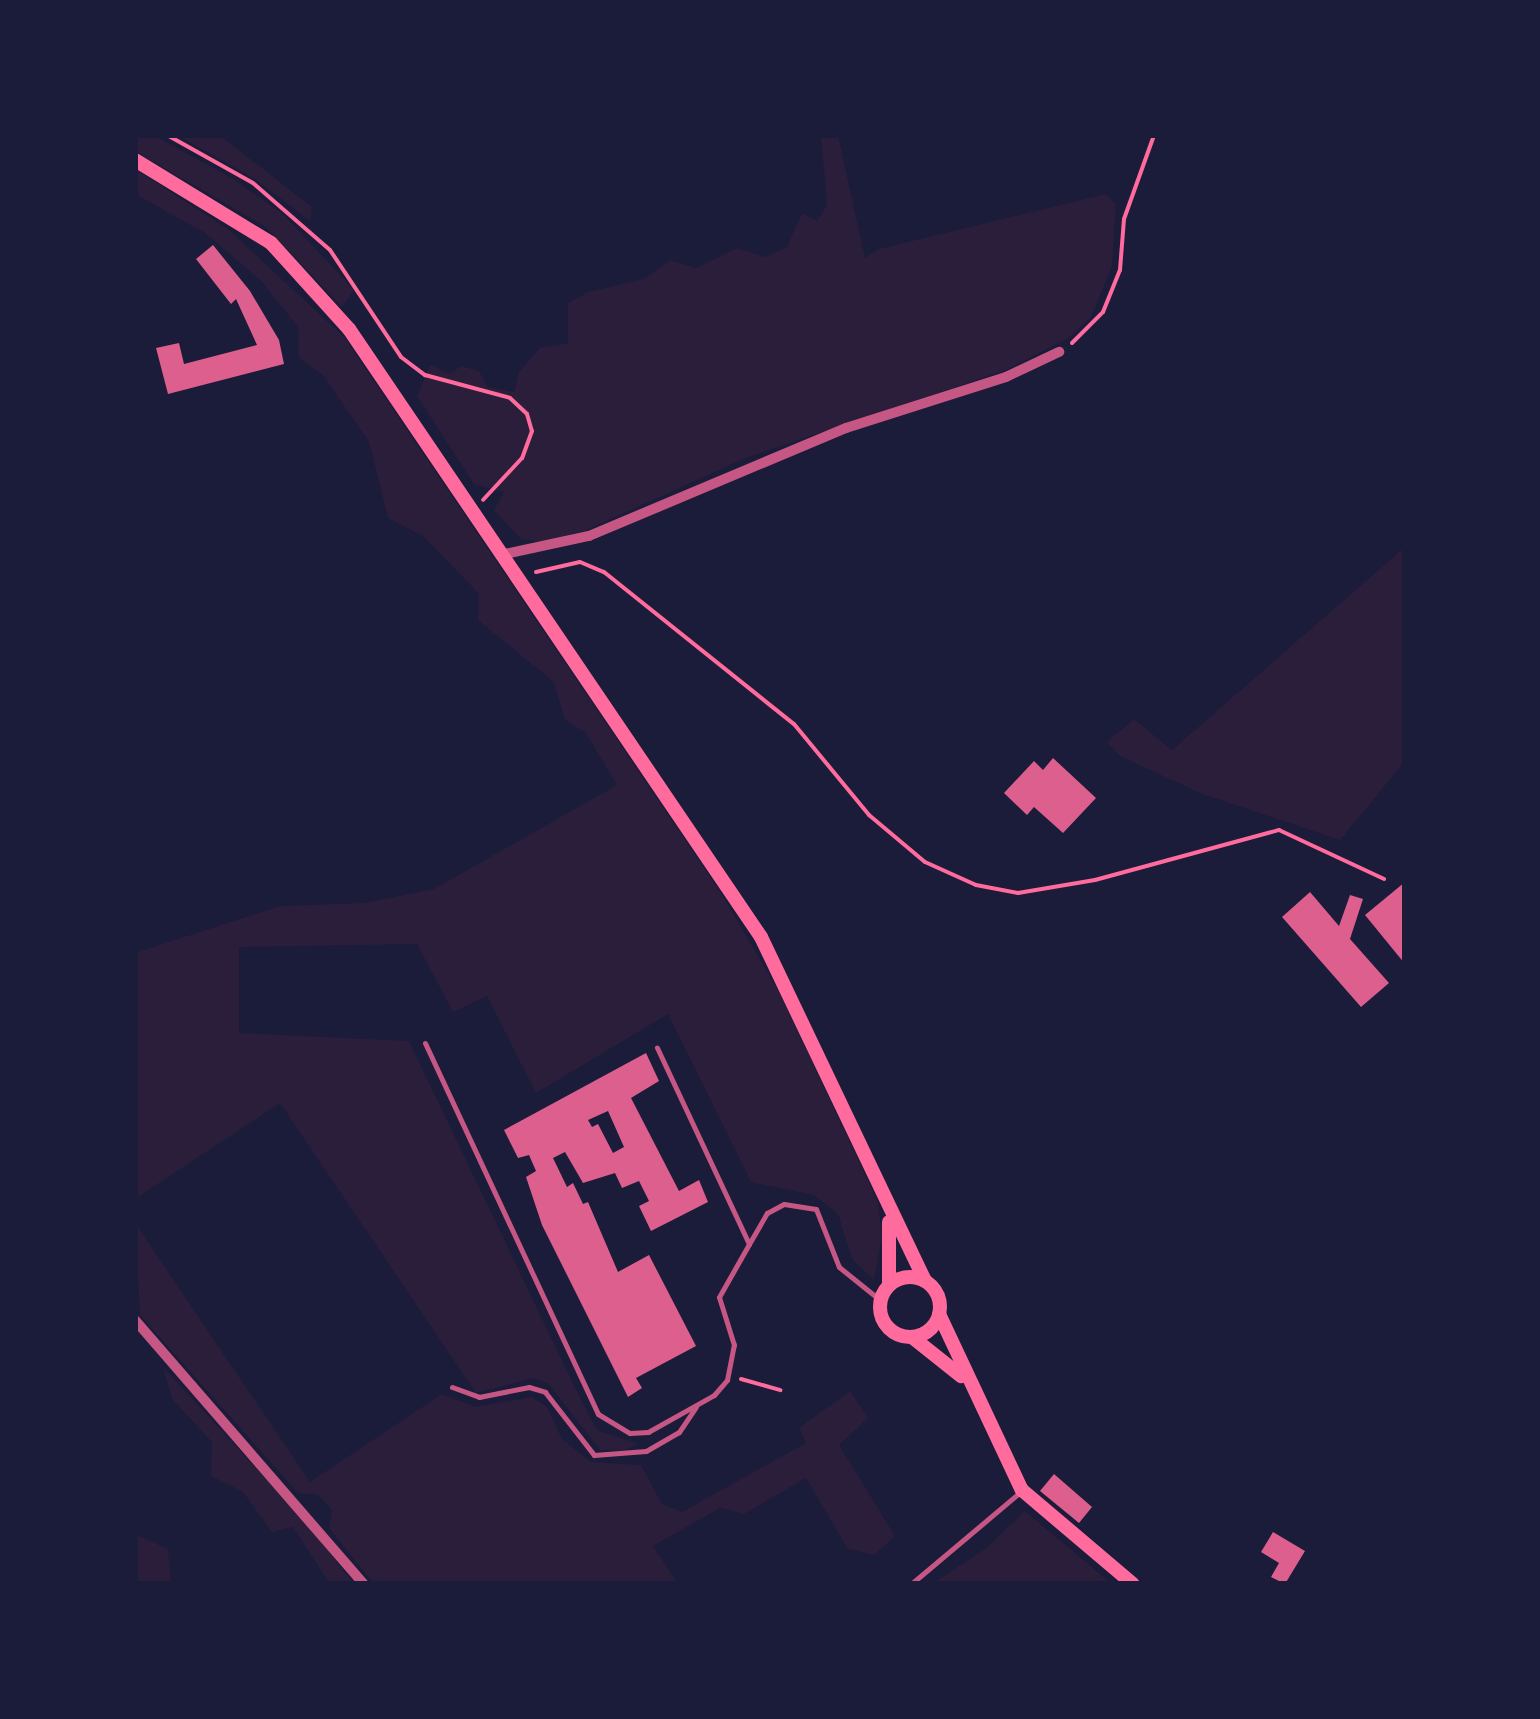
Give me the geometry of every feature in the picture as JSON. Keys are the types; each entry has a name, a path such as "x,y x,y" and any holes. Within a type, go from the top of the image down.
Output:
{"main road":[{"path":"135,160 270,243 316,290 472,509 761,937 924,1281 937,1295 939,1314 971,1388 1022,1490 1133,1584"},
{"path":"887,1202 889,1285 880,1300 887,1327 936,1350 971,1388"},
{"path":"889,1285 906,1277 924,1281"},
{"path":"912,1337 930,1330 939,1314"}],"street":[{"path":"500,554 588,536 846,428 1006,376 1059,352"},
{"path":"135,1320 364,1584"}],"lane":[{"path":"425,1043 598,1414 630,1433 648,1432 698,1404 729,1376 734,1344 719,1297 767,1213 784,1204 816,1209 839,1268 880,1300"},
{"path":"657,1048 750,1244"},
{"path":"452,1387 479,1397 529,1387 545,1392 594,1455 646,1450 680,1432 698,1404"},
{"path":"911,1584 1022,1490"}],"path":[{"path":"167,135 253,183 330,250 402,357 426,375 510,398 527,414 532,431 522,458 501,486 472,509"},
{"path":"1059,352 1089,332 1103,312 1120,270 1124,219 1154,135"},
{"path":"517,581 580,562 604,572 794,724 869,815 924,862 976,885 1018,893 1095,880 1279,830 1384,879"},
{"path":"729,1376 780,1390"}],"shaded area":[{"path":"135,135 153,135 230,177 283,214 354,290 342,307 266,227 135,151"},
{"path":"177,135 219,135 312,207 310,221 255,179"},
{"path":"821,135 838,135 865,258 879,249 1106,194 1116,204 1112,266 1091,317 1070,337 1006,370 748,457 584,531 543,542 521,539 494,510 504,492 474,484 417,396 430,365 450,374 461,366 479,371 488,387 514,392 519,372 540,348 568,343 568,303 588,292 644,279 670,260 696,268 737,248 766,257 787,247 802,213 817,221 827,205"},
{"path":"135,169 228,229 344,337 721,893 778,990 878,1202 882,1237 874,1280 852,1259 838,1214 814,1195 751,1182 668,1014 536,1093 487,996 453,1012 417,944 239,947 239,1033 409,1041 580,1398 597,1430 638,1444 625,1450 600,1450 548,1383 532,1378 476,1393 280,1103 135,1199 135,953 280,906 364,903 434,889 617,785 586,733 565,720 554,682 478,620 479,594 423,536 388,518 369,442 323,375 299,358 298,327 261,281 205,233 135,194"},
{"path":"1405,547 1405,761 1340,840 1200,793 1120,756 1107,742 1134,719 1172,750"},
{"path":"135,1223 310,1482 442,1394 475,1407 532,1397 547,1407 562,1439 591,1462 641,1465 662,1504 682,1512 806,1443 799,1428 850,1391 868,1418 839,1445 895,1536 874,1555 848,1549 806,1478 744,1514 720,1508 653,1546 678,1584 374,1584 329,1528 332,1510 318,1495 298,1493 140,1315"},
{"path":"163,1367 303,1519 354,1584 330,1584 293,1527 272,1532 243,1492 211,1476 212,1442 172,1399"},
{"path":"1025,1511 1112,1584 932,1584 985,1549"},
{"path":"135,1534 168,1549 171,1584 135,1584"}],"building":[{"path":"213,245 250,291 279,340 284,364 168,394 156,348 179,343 184,364 257,345 236,299 231,304 196,259"},
{"path":"1053,758 1096,798 1063,833 1034,807 1027,815 1004,793 1034,761 1043,770"},
{"path":"1405,882 1405,964 1365,915"},
{"path":"1310,892 1339,926 1350,895 1363,899 1350,939 1389,983 1361,1007 1282,917"},
{"path":"646,1053 659,1081 631,1098 679,1191 699,1180 708,1202 651,1231 639,1206 649,1201 639,1181 622,1188 615,1173 583,1183 565,1152 553,1158 567,1187 573,1183 583,1204 588,1202 618,1272 649,1255 696,1346 636,1378 642,1388 628,1397 542,1225 526,1177 536,1171 529,1155 518,1158 504,1130","holes":["608,1111 624,1147 613,1153 598,1124 592,1127 588,1120"]},
{"path":"1054,1474 1092,1507 1079,1523 1040,1491"},
{"path":"1273,1532 1305,1551 1285,1584 1271,1577 1279,1563 1261,1552"}]}
